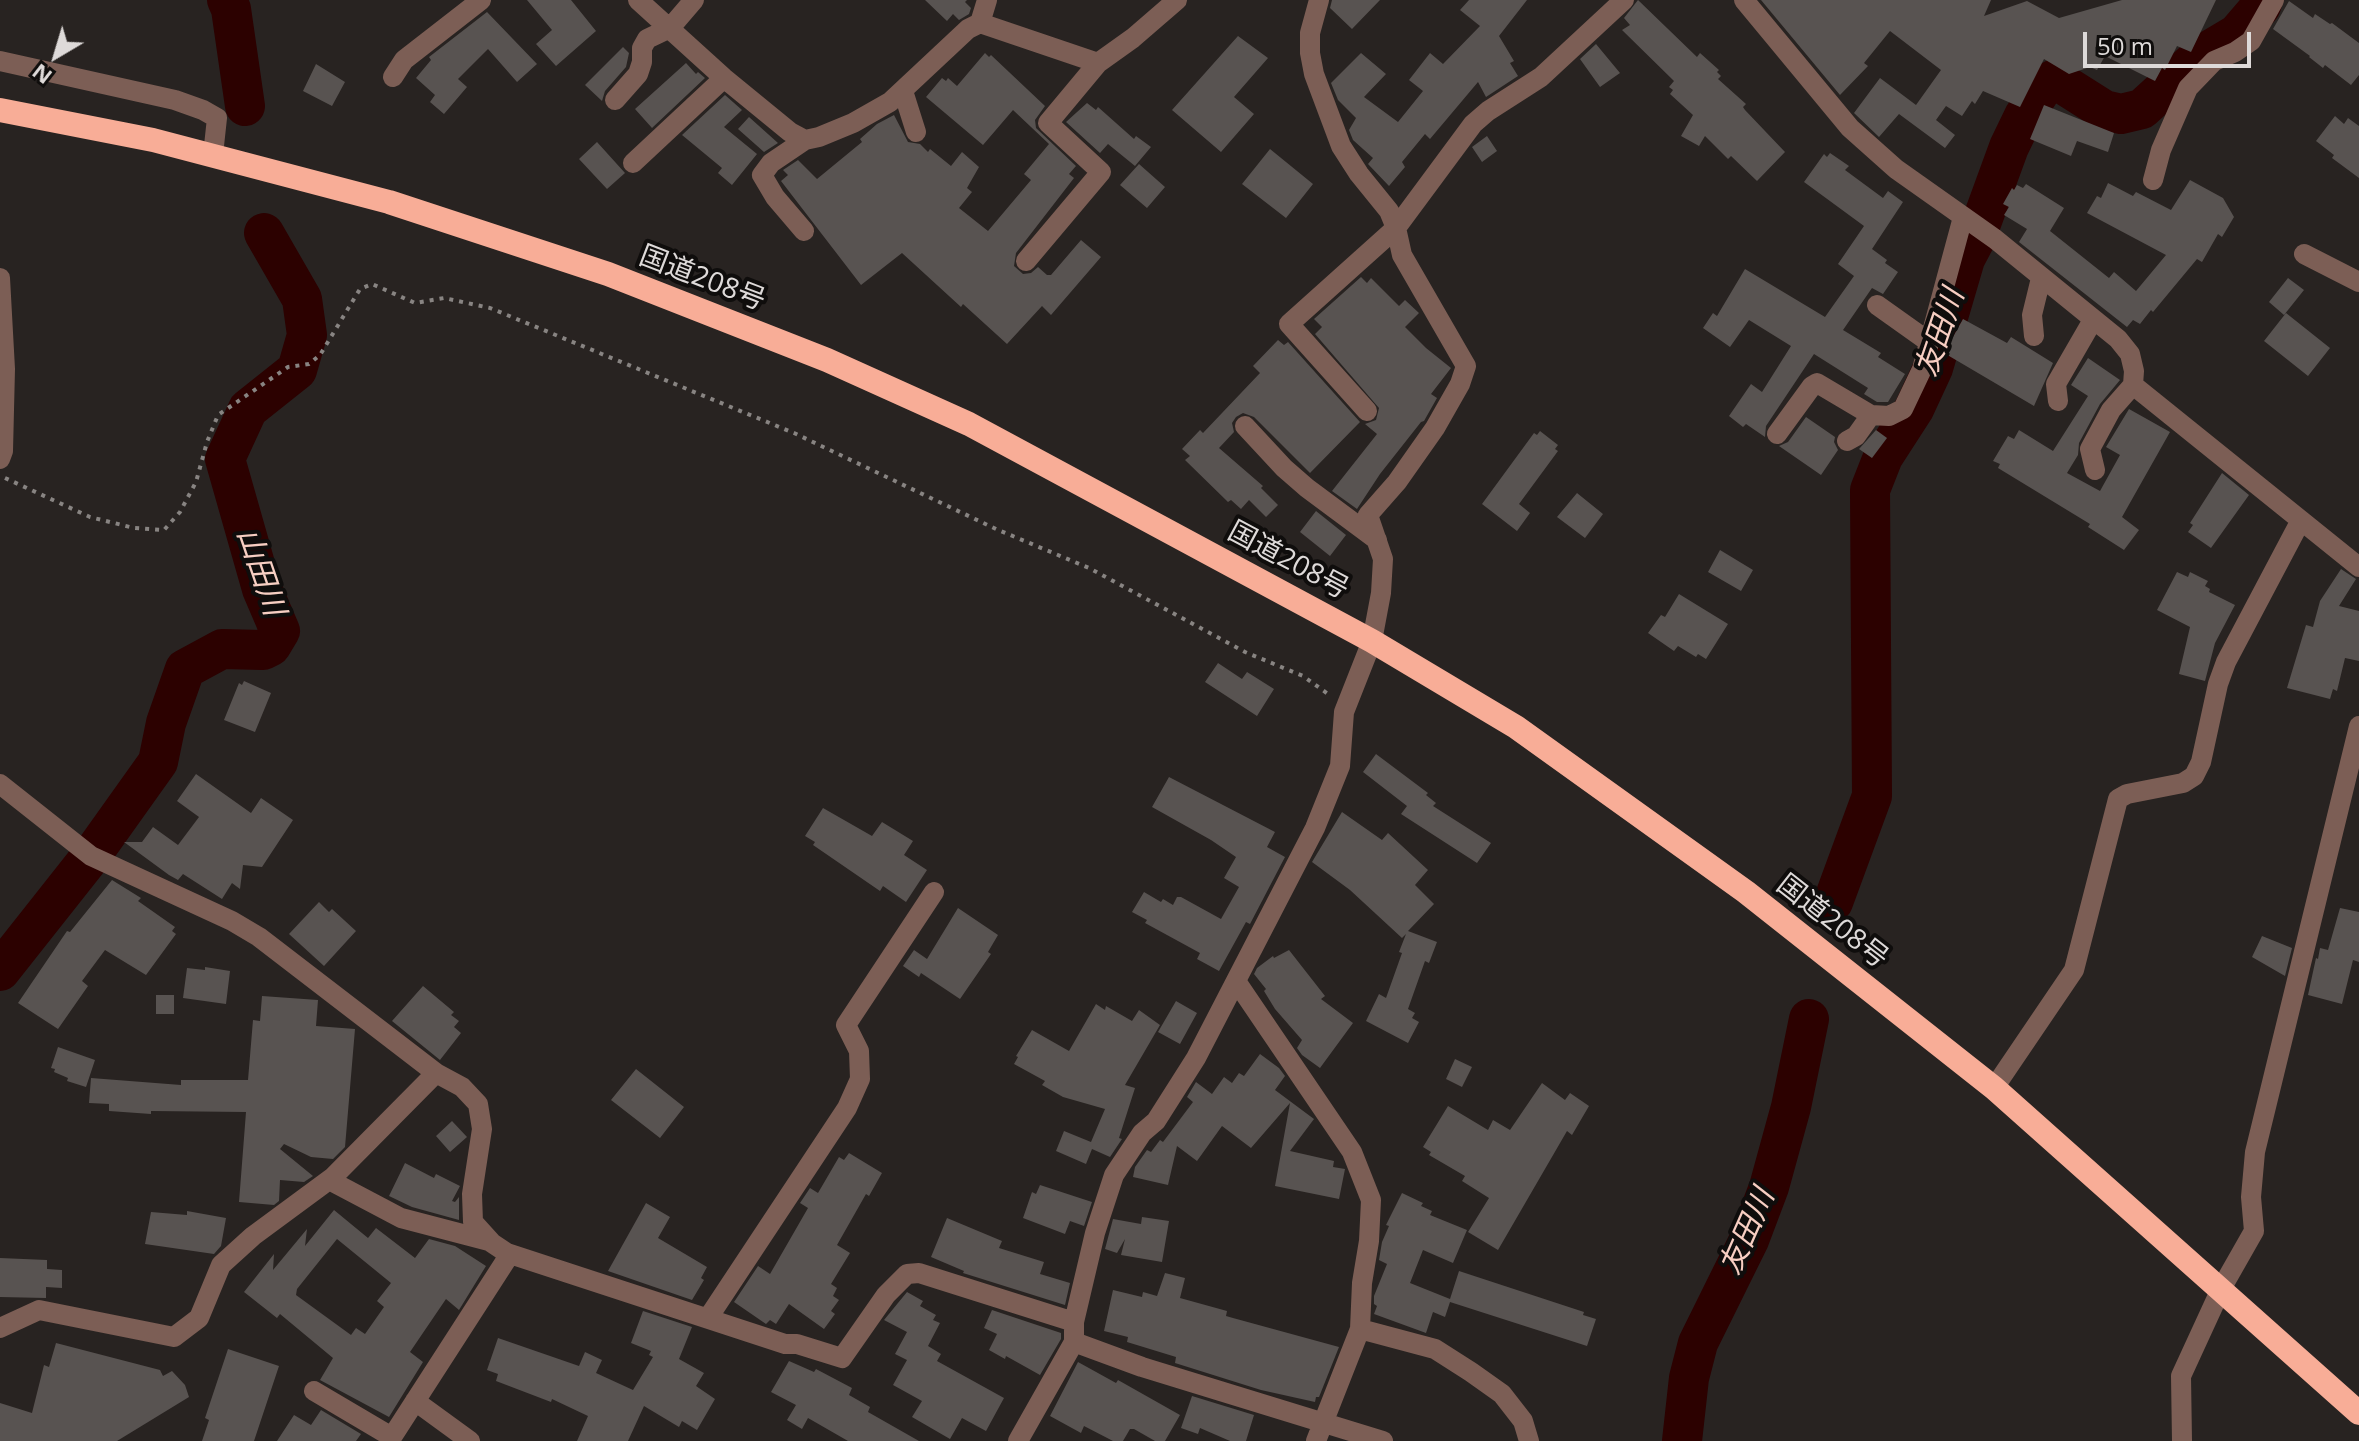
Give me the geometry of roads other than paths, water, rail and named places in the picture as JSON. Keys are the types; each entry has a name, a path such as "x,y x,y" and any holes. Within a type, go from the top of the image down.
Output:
{"highway":[{"name":"国道208号","path":"0,110 153,140 389,202 608,274 827,360 969,424 1372,641 1516,727 1746,892 1994,1088 2359,1413"}],"street":[{"path":"393,77 404,60 481,0"},
{"path":"638,0 724,78 790,132 805,140"},
{"path":"615,100 638,74 642,48 647,39 670,28 694,0"},
{"path":"980,23 987,0"},
{"path":"1026,261 1101,172 1048,123 1098,63 1177,0"},
{"path":"1018,1441 1074,1332 1095,1233 1114,1175 1180,1084 1315,828 1340,766 1346,706 1372,641 1381,593 1383,559 1368,515 1397,482 1435,428 1460,384 1466,366 1402,255 1389,211 1341,146 1314,74 1310,53 1310,33 1319,0"},
{"path":"1367,411 1289,324 1396,228 1473,124 1541,77 1624,0"},
{"path":"1744,0 1850,128 1896,169 1995,239 2118,339 2130,354 2133,385 2111,410 2090,449 2095,470"},
{"path":"2153,180 2161,150 2188,88 2214,61 2251,41 2274,0"},
{"path":"804,231 775,197 762,175 771,163 805,140 853,123 890,102 968,29 980,23 1098,63"},
{"path":"0,61 175,100 203,110 217,118 213,155"},
{"path":"633,163 724,78"},
{"path":"903,91 916,132"},
{"path":"1777,434 1817,383 1871,415 1889,416 1903,409 1922,369 1967,220"},
{"path":"2304,254 2359,282"},
{"path":"0,278 5,369 3,451 0,459"},
{"path":"2034,336 2032,315 2041,278"},
{"path":"1877,305 1929,342"},
{"path":"2058,401 2056,384 2093,320"},
{"path":"2133,385 2359,567"},
{"path":"1847,441 1856,436 1871,415"},
{"path":"1245,426 1307,488 1377,540"},
{"path":"1994,1088 2074,970 2118,799 2127,794 2183,783 2194,776 2201,762 2218,684 2226,662 2300,522"},
{"path":"2182,1441 2181,1376 2221,1289 2254,1231 2251,1197 2255,1152 2359,726"},
{"path":"0,784 85,851 259,937 436,1073 462,1087 478,1104 482,1129 472,1194 473,1222 489,1241"},
{"path":"708,1318 847,1108 860,1079 859,1051 846,1025 934,892"},
{"path":"1236,981 1352,1152 1371,1200 1360,1329 1319,1432"},
{"path":"0,1328 39,1310 174,1337 199,1318 221,1265 253,1236 329,1180 436,1073"},
{"path":"329,1180 401,1218 489,1241 510,1254 785,1344 797,1344 842,1358 886,1295 907,1274 919,1273 1074,1332 1142,1367 1319,1432 1383,1441"},
{"path":"314,1391 392,1437 510,1254"},
{"path":"1360,1329 1435,1349 1471,1372 1502,1394 1523,1421 1529,1441"},
{"path":"415,1401 470,1441"}],"waterway":[{"name":"山田川","path":"227,0 231,9 245,106"},
{"name":"友田川","path":"1833,902 1872,796 1870,490 1883,457 1914,409 1933,368 1965,259 2009,147 2045,84 2055,79 2104,110 2121,114 2142,109 2200,56 2237,34 2263,0"},
{"name":"山田川","path":"0,971 91,856 158,762 166,723 185,669 222,649 263,650 271,646 280,631 262,589 225,459 248,409 297,370 307,335 302,299 264,233"},
{"name":"友田川","path":"1682,1441 1689,1378 1698,1343 1749,1240 1769,1187 1791,1107 1809,1019"}]}
